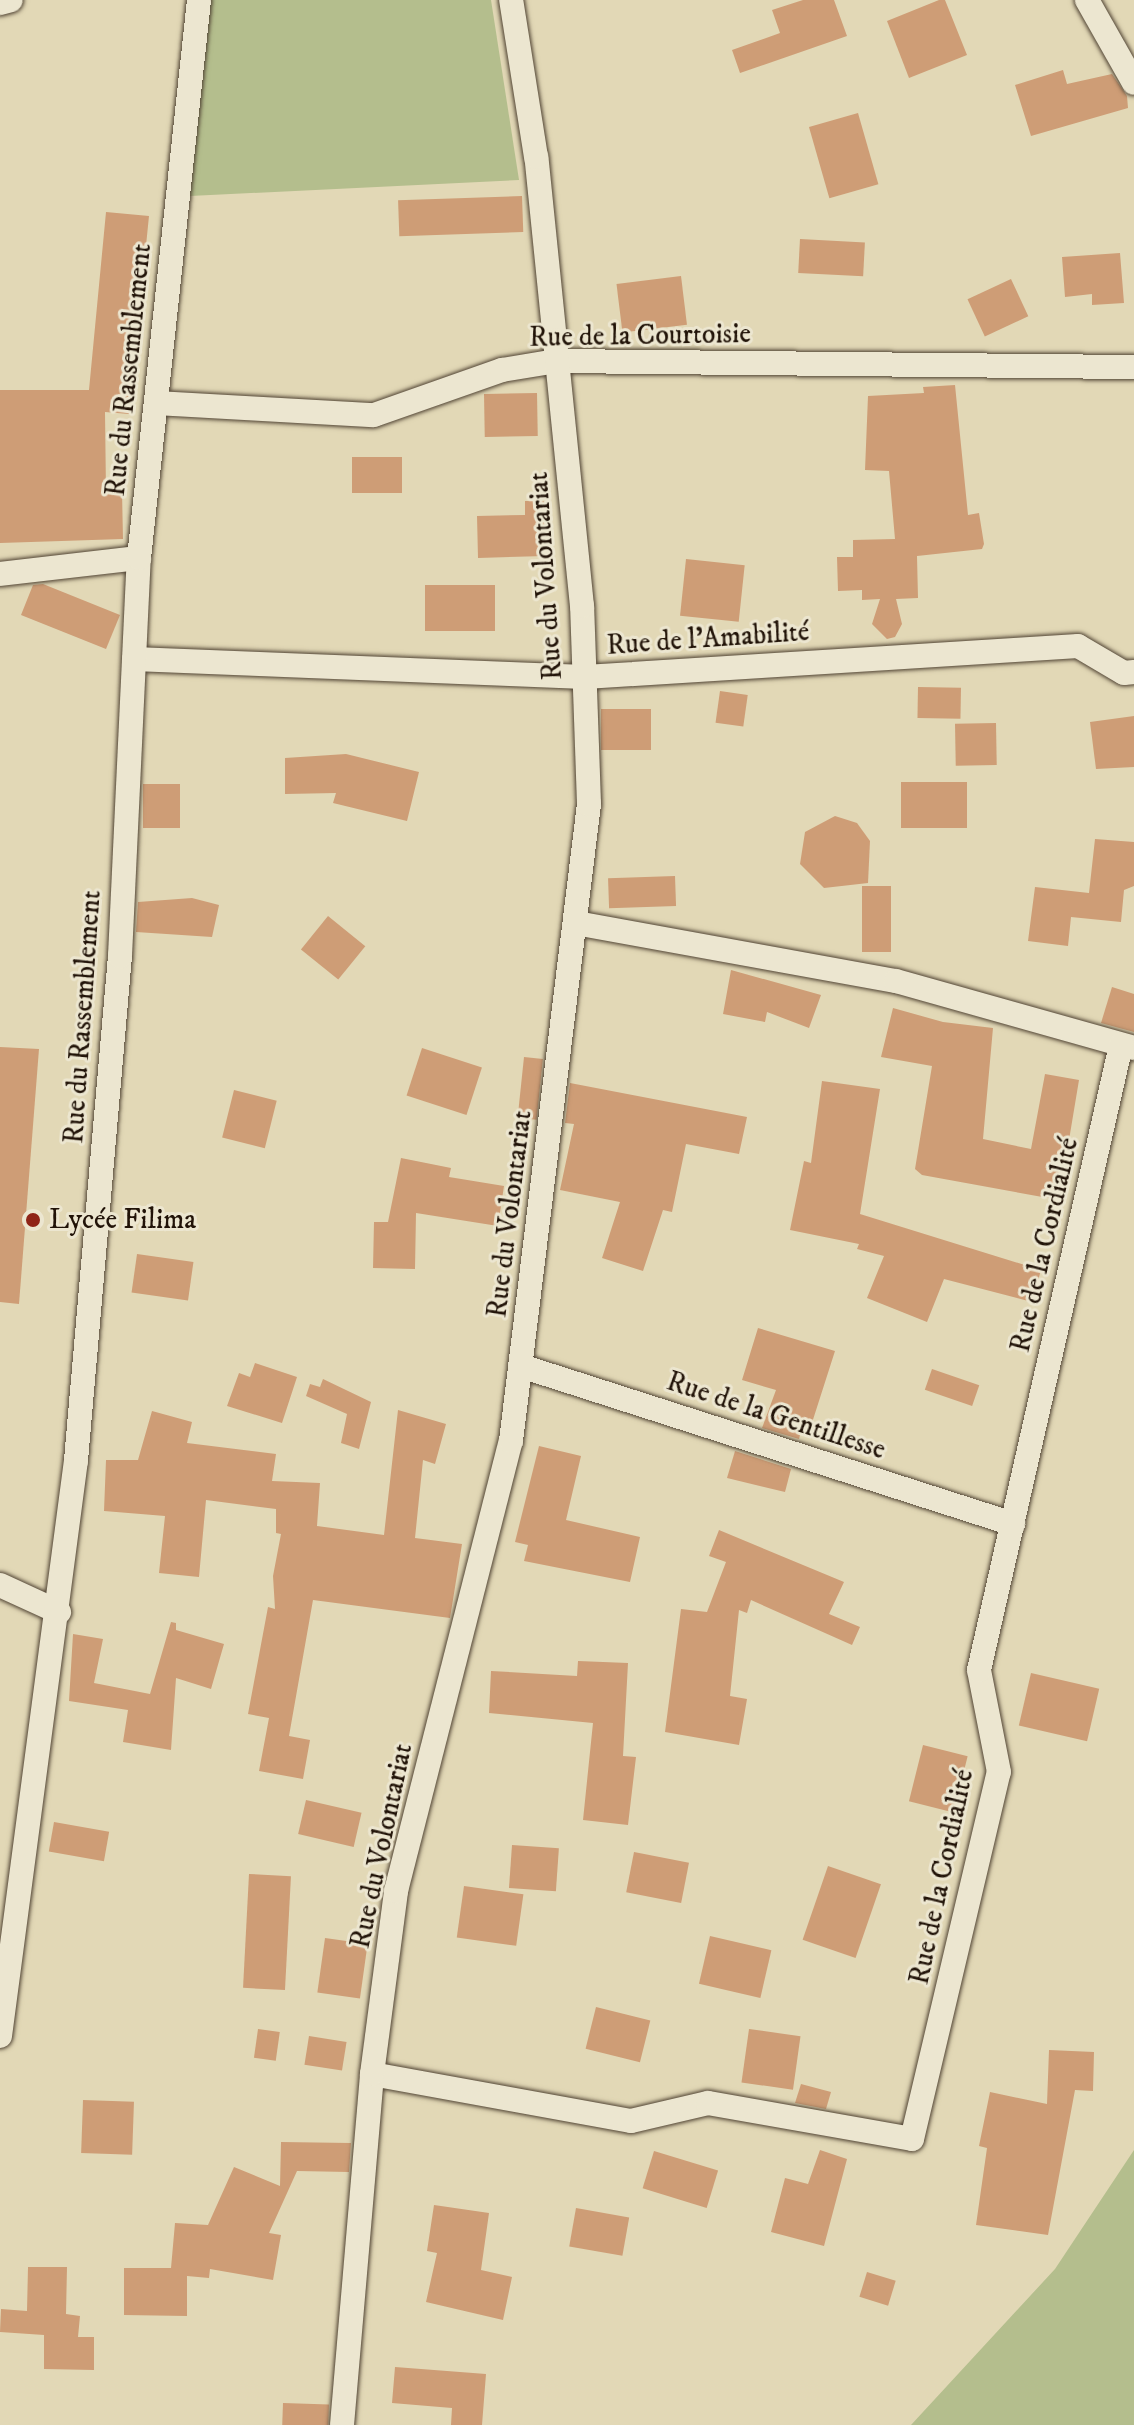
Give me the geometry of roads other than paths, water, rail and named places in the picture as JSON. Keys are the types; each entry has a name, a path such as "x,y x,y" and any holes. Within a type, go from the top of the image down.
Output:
{"street":[{"path":"0,3 11,0"},
{"name":"Rue du Rassemblement","path":"0,2036 10,1900 59,1612 120,956 139,558 199,0"},
{"name":"Rue du Volontariat","path":"342,2425 372,2074 396,1891 511,1441 589,804 585,677 557,361 536,157 511,0"},
{"path":"1087,0 1134,83"},
{"name":"Rue de la Courtoisie","path":"156,403 374,415 502,370 557,361 1134,367"},
{"path":"0,574 139,558"},
{"name":"Rue de l'Amabilité","path":"134,659 585,677 1078,646 1124,673 1134,672"},
{"path":"576,923 896,981 1128,1046"},
{"name":"Rue de la Cordialité","path":"372,2074 631,2121 708,2103 912,2139 999,1772 979,1670 1128,1046"},
{"name":"Rue de la Gentillesse","path":"521,1366 1013,1524"},
{"path":"0,1585 59,1612"}],"place":[{"name":"Lycée Filima","path":"33,1220"}]}
